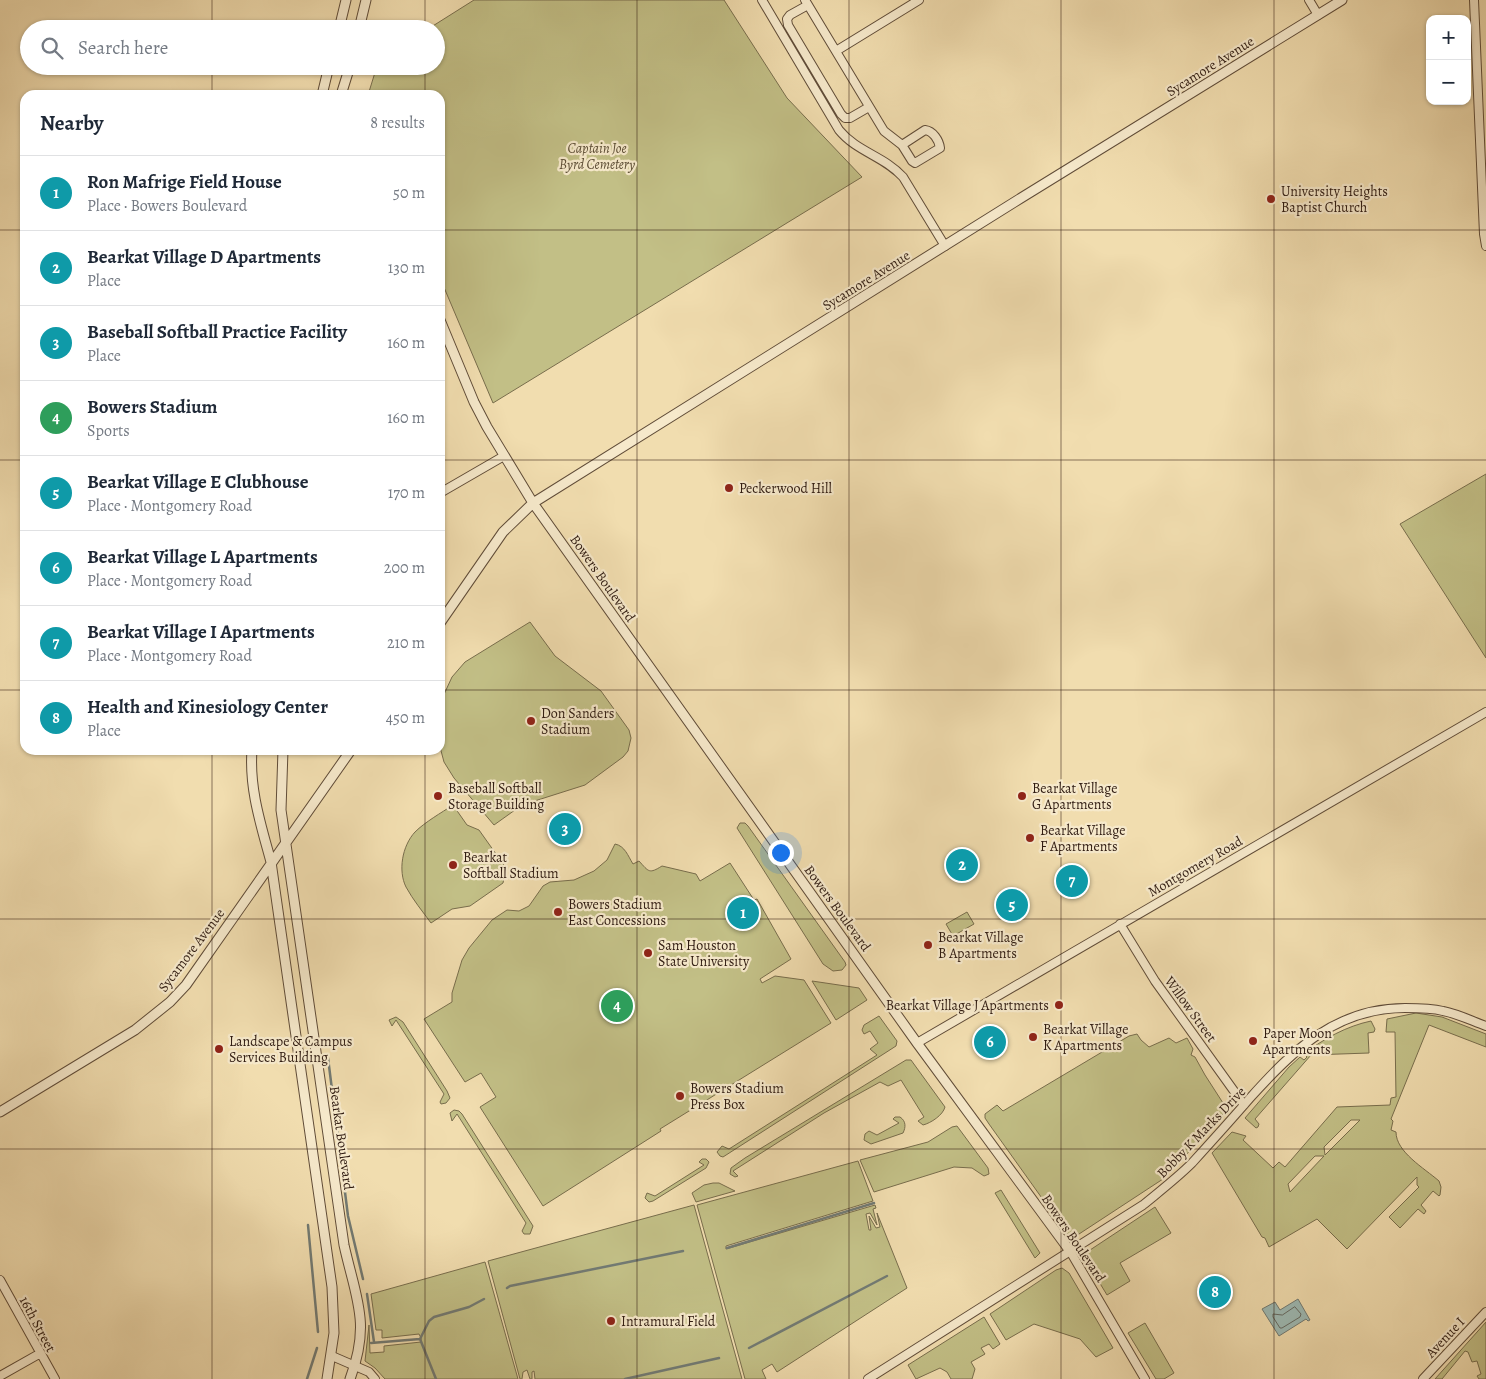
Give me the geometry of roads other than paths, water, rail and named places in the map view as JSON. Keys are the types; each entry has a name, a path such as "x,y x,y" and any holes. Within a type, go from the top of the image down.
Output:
{"street":[{"path":"341,20 346,0"},
{"path":"362,20 366,0"},
{"path":"762,0 839,130 855,145 895,168 903,177 945,246"},
{"path":"836,51 919,0"},
{"path":"1309,0 1318,15"},
{"name":"Sycamore Avenue","path":"445,616 503,532 533,503 1342,0"},
{"path":"1474,0 1486,246"},
{"path":"870,107 850,118 845,118 841,114 788,25 787,19 790,15 806,2 870,107 884,131 902,145 915,163 940,148 932,132 928,130 902,145"},
{"path":"326,90 328,75"},
{"path":"343,90 347,75"},
{"name":"Bowers Boulevard","path":"445,332 474,402 533,503 917,1043 1070,1251 1145,1379"},
{"path":"445,490 504,456"},
{"name":"Montgomery Road","path":"917,1043 1486,712"},
{"path":"252,755 252,777 256,804 271,862 332,1287 334,1333 327,1379"},
{"name":"Bearkat Boulevard","path":"283,755 281,810 344,1245 356,1289 361,1317 362,1335 350,1379"},
{"name":"Sycamore Avenue","path":"0,1112 135,1030 170,1002 186,985 348,755"},
{"name":"Willow Street","path":"1120,924 1156,981 1244,1105"},
{"name":"Bobby K Marks Drive","path":"868,1379 1143,1204 1168,1185 1190,1164 1278,1067 1305,1043 1321,1032 1344,1020 1370,1012 1394,1008 1435,1010 1486,1026"},
{"name":"16th Street","path":"0,1280 30,1333 39,1354 55,1379"},
{"name":"Avenue I","path":"1423,1379 1486,1312"},
{"path":"0,1376 39,1354"},
{"path":"332,1356 369,1372 376,1379"}],"water":[{"path":"1298,1299 1310,1320 1306,1319 1279,1336 1262,1309 1275,1302 1280,1310"}],"waterway":[{"path":"328,1058 348,1216 363,1279"},
{"path":"727,1248 874,1203"},
{"path":"308,1225 318,1332"},
{"path":"507,1288 683,1251"},
{"path":"749,1348 887,1276"},
{"path":"367,1294 374,1342"},
{"path":"436,1379 420,1339 429,1321 434,1317 469,1307 484,1299"},
{"path":"371,1343 420,1339"},
{"path":"307,1379 317,1348"},
{"path":"625,1379 719,1358"}],"place":[{"name":"University Heights Baptist Church","path":"1271,199"},
{"name":"Peckerwood Hill","path":"729,488"},
{"name":"Don Sanders Stadium","path":"531,721"},
{"name":"Baseball Softball Storage Building","path":"438,796"},
{"name":"Bearkat Village G Apartments","path":"1022,796"},
{"name":"Baseball Softball Practice Facility","path":"565,829"},
{"name":"Bearkat Village F Apartments","path":"1030,838"},
{"name":"Bearkat Softball Stadium","path":"453,865"},
{"name":"Bearkat Village D Apartments","path":"962,865"},
{"name":"Bearkat Village I Apartments","path":"1072,881"},
{"name":"Bearkat Village E Clubhouse","path":"1012,905"},
{"name":"Bowers Stadium East Concessions","path":"558,912"},
{"name":"Ron Mafrige Field House","path":"743,913"},
{"name":"Bearkat Village B Apartments","path":"928,945"},
{"name":"Sam Houston State University","path":"648,953"},
{"name":"Bearkat Village J Apartments","path":"1059,1005"},
{"name":"Bowers Stadium","path":"617,1006"},
{"name":"Bearkat Village K Apartments","path":"1033,1037"},
{"name":"Paper Moon Apartments","path":"1253,1041"},
{"name":"Bearkat Village L Apartments","path":"990,1042"},
{"name":"Landscape & Campus Services Building","path":"219,1049"},
{"name":"Bowers Stadium Press Box","path":"680,1096"},
{"name":"Health and Kinesiology Center","path":"1215,1292"},
{"name":"Intramural Field","path":"611,1321"}],"park label":[{"name":"Captain Joe Byrd Cemetery","path":"597,156"}]}
